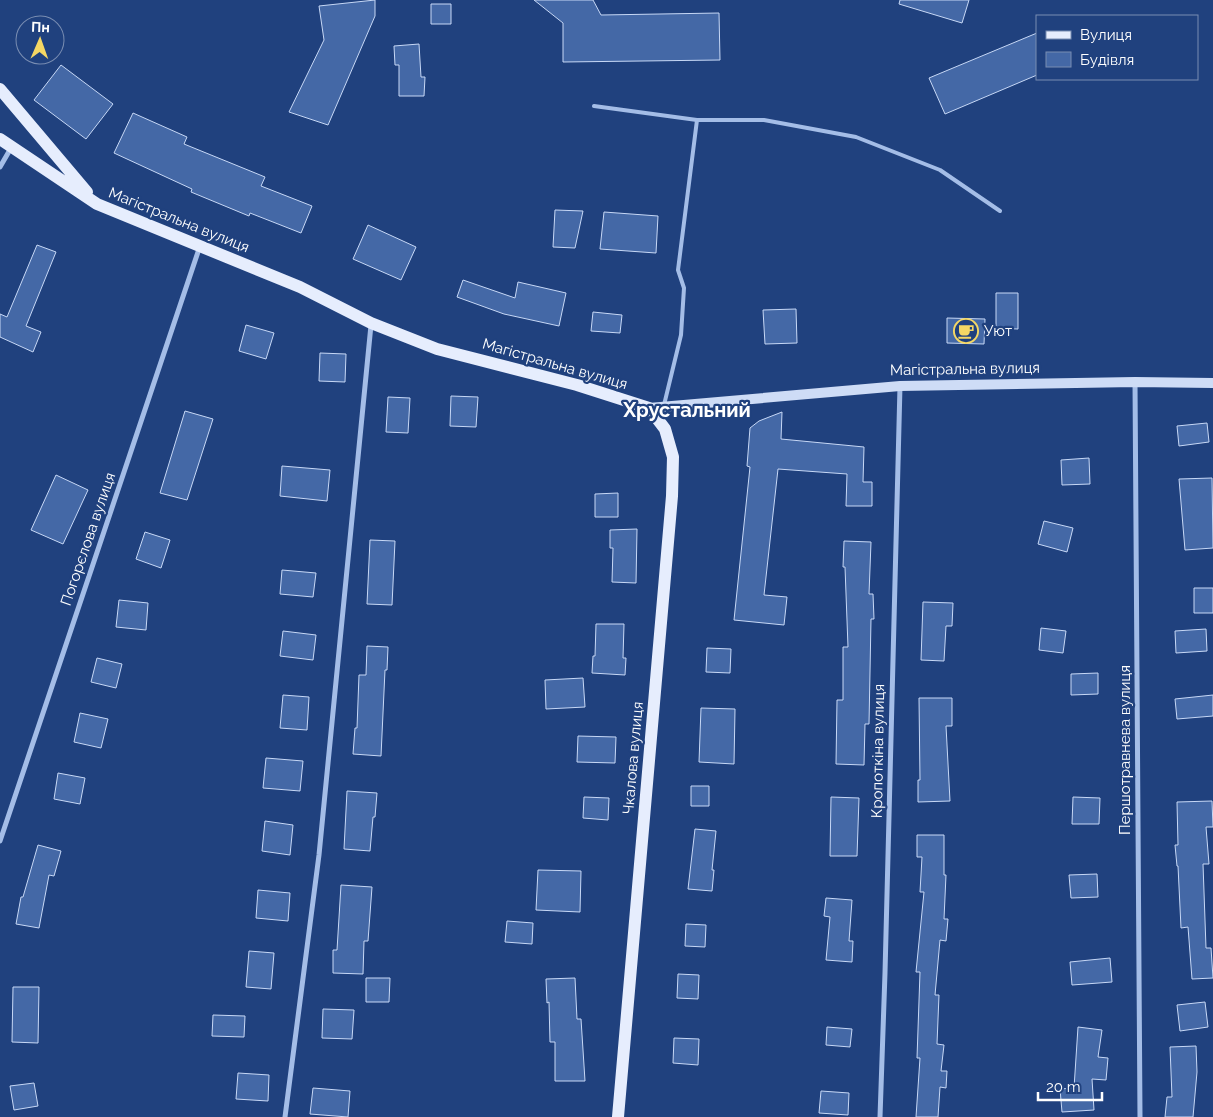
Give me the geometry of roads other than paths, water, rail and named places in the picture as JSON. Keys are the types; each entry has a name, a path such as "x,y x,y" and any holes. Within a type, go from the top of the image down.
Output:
{"main road":[{"name":"Магістральна вулиця","path":"0,89 97,204"},
{"name":"Магістральна вулиця","path":"0,139 97,204 300,287 371,323 437,349 577,385 649,408"},
{"name":"Чкалова вулиця","path":"618,1117 672,496 673,457 665,429 649,408"}],"street":[{"path":"0,167 12,147"},
{"name":"Погорєлова вулиця","path":"0,841 200,246"},
{"path":"285,1117 319,855 371,323"},
{"name":"Магістральна вулиця","path":"649,408 900,386 1135,382 1213,383"},
{"name":"Першотравнева вулиця","path":"1135,382 1140,1117"},
{"name":"Кропоткіна вулиця","path":"880,1117 900,386"}],"lane":[{"path":"594,106 697,120 764,120 856,137 940,170 1000,211"},
{"path":"664,407 681,335 684,288 678,270 697,120"}],"place":[{"name":"Уют","path":"966,331"}],"district":[{"name":"Хрустальний","path":"687,410"}]}
